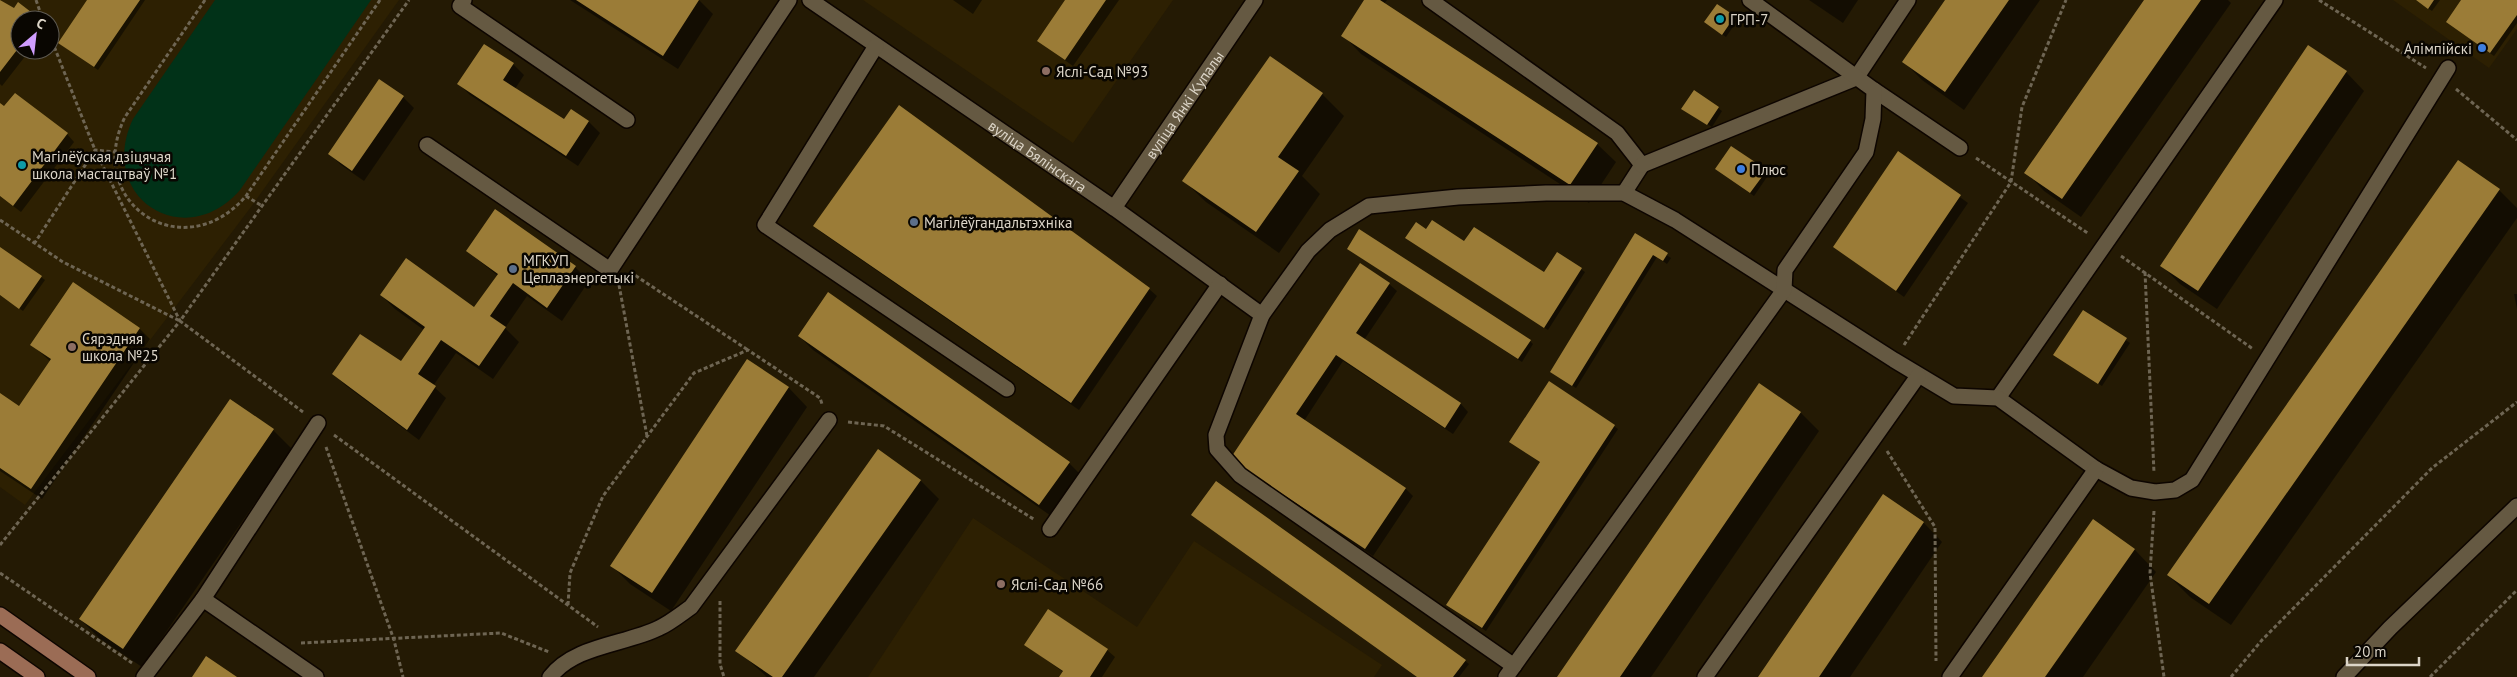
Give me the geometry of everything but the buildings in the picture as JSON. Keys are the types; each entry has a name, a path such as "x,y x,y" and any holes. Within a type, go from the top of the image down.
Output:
{"main road":[{"path":"0,615 88,677"},
{"path":"0,651 37,677"}],"street":[{"path":"464,0 460,6 627,120"},
{"path":"426,145 610,270 789,0"},
{"name":"вуліца Бялінскага","path":"810,0 1114,208 1262,315"},
{"name":"вуліца Янкі Купалы","path":"1114,208 1254,0"},
{"path":"1430,0 1617,133 1642,165"},
{"path":"1750,0 1856,78 1960,148"},
{"path":"1624,193 1642,165 1856,78 1908,0"},
{"path":"1998,398 2274,0"},
{"path":"876,46 765,225 1006,389"},
{"path":"1874,90 1873,119 1866,152 1785,270 1784,290 1510,672 1240,475 1217,449 1216,435 1262,315 1308,251 1330,230 1369,206 1458,197 1546,193 1624,193 1675,220 1784,290 1894,360 1918,376 1954,396 1998,398 2096,469 2131,488 2156,492 2175,490 2192,480 2445,73"},
{"path":"1050,529 1220,284"},
{"path":"1705,677 1918,376"},
{"path":"550,677 556,669 581,654 621,643 659,628 691,607 829,420"},
{"path":"145,675 203,599 318,423"},
{"path":"1950,677 2096,469"},
{"path":"2344,677 2390,628 2517,506"},
{"path":"203,599 316,677"}],"path":[{"path":"205,0 125,117 117,133 114,152 115,170 121,188 132,204 146,216 163,224 182,228 200,227 218,221 234,210 246,196 380,0"},
{"path":"0,545 180,321 410,0"},
{"path":"1894,360 2011,182 2022,106 2066,0"},
{"path":"2320,0 2445,73 2517,140"},
{"path":"59,60 95,150 180,321"},
{"path":"95,150 114,152"},
{"path":"34,244 95,150"},
{"path":"246,196 262,206"},
{"path":"0,220 63,262 180,321 621,643"},
{"path":"615,262 820,398 829,420 884,426 1050,529"},
{"path":"615,262 647,437"},
{"path":"568,605 570,573 603,496 694,373 748,350"},
{"path":"2230,677 2262,640 2432,468 2517,402"},
{"path":"318,423 394,640 403,677"},
{"path":"1877,434 1935,527 1936,667"},
{"path":"720,568 720,664 724,677"},
{"path":"0,574 145,675"},
{"path":"2430,677 2517,590"},
{"path":"268,644 394,640 501,633 570,660"}],"shaded area":[{"name":"Сярэдняя школа №25","path":"0,0 399,0 251,207 25,505 0,487"},
{"name":"Яслі-Сад №93","path":"863,0 1173,0 1073,143"},
{"name":"Алімпійскі","path":"2393,0 2517,0 2517,29 2489,68"},
{"name":"Яслі-Сад №66","path":"973,518 1137,627 1194,541 1382,665 1374,677 868,677"}],"green space":[{"path":"215,0 371,0 240,190 218,209 194,217 172,216 152,208 136,193 126,172 125,147 133,119"}],"place":[{"name":"ГРП-7","path":"1720,19"},
{"name":"Алімпійскі","path":"2482,48"},
{"name":"Яслі-Сад №93","path":"1046,71"},
{"name":"Магілёўская дзіцячая школа мастацтваў №1","path":"22,165"},
{"name":"Плюс","path":"1741,169"},
{"name":"Магілёўгандальтэхніка","path":"914,222"},
{"name":"МГКУП Цеплаэнергетыкі","path":"513,269"},
{"name":"Сярэдняя школа №25","path":"72,347"},
{"name":"Яслі-Сад №66","path":"1001,584"}]}
